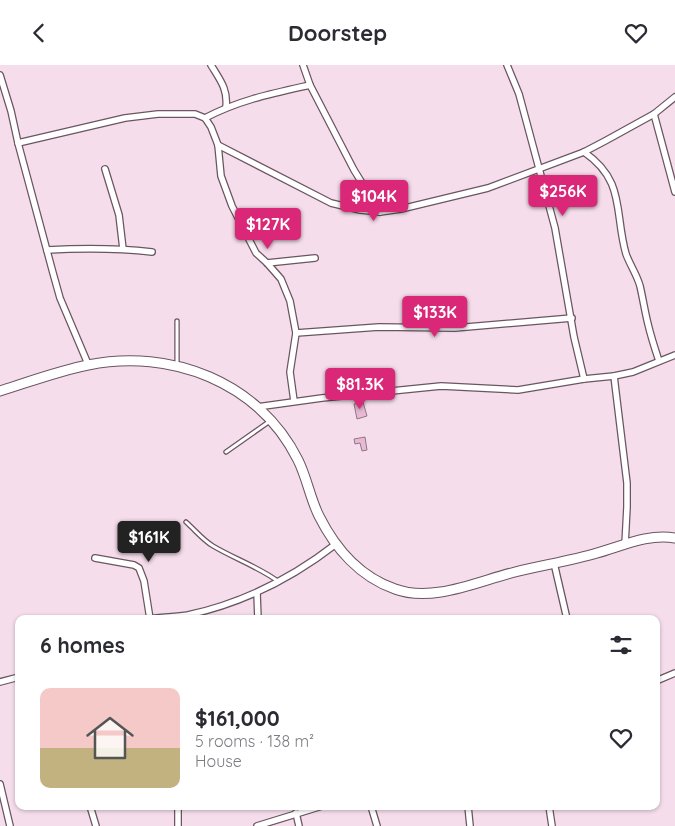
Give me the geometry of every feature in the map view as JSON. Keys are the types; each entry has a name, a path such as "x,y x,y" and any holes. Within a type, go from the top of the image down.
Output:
{"main road":[{"path":"0,391 54,373 110,361 140,361 177,365 224,383 241,393 257,407 270,421 298,460 319,516 343,554 356,567 375,581 411,593 436,593 654,537 675,538"}],"street":[{"path":"211,65 224,87 227,96 226,107"},
{"path":"303,65 310,85 354,170 380,212"},
{"path":"507,65 518,94 540,168 555,228 574,337 584,379"},
{"path":"0,75 12,111 18,143 60,298 88,365"},
{"path":"205,118 226,107 269,94 310,85"},
{"path":"218,145 331,203 360,210 380,212 402,209 488,188 584,151 654,114 675,97"},
{"path":"18,143 125,118 158,114 195,114 205,118 211,127 218,145 221,176 232,205 256,253 281,279 290,301 296,333 290,372 294,401"},
{"path":"654,114 675,192"},
{"path":"584,151 600,164 612,183 618,204 627,255 639,285 648,326 659,361"},
{"path":"668,166 675,164"},
{"path":"104,169 119,215 123,249"},
{"path":"47,250 94,248 152,252"},
{"path":"267,263 315,258"},
{"path":"296,333 379,327 455,327 572,318"},
{"path":"257,407 294,401 442,386 518,390 614,376 675,355"},
{"path":"614,376 627,483 625,545"},
{"path":"192,615 231,604 280,582 336,544"},
{"path":"95,558 134,565 139,568 144,581 149,615"},
{"path":"554,563 566,615"},
{"path":"257,593 258,615"},
{"path":"660,679 675,673"},
{"path":"0,682 15,678"},
{"path":"0,784 10,826"},
{"path":"91,810 96,826"},
{"path":"178,810 178,826"},
{"path":"257,826 307,810"},
{"path":"372,810 377,826"},
{"path":"468,810 470,826"},
{"path":"550,810 552,826"},
{"path":"296,813 300,826"}],"lane":[{"path":"177,321 177,365"},
{"path":"226,452 270,421"},
{"path":"186,522 213,546 268,573 280,582"}],"building":[{"path":"363,402 367,416 357,419 354,404"},
{"path":"365,437 367,450 362,451 360,443 355,444 354,439"}]}
